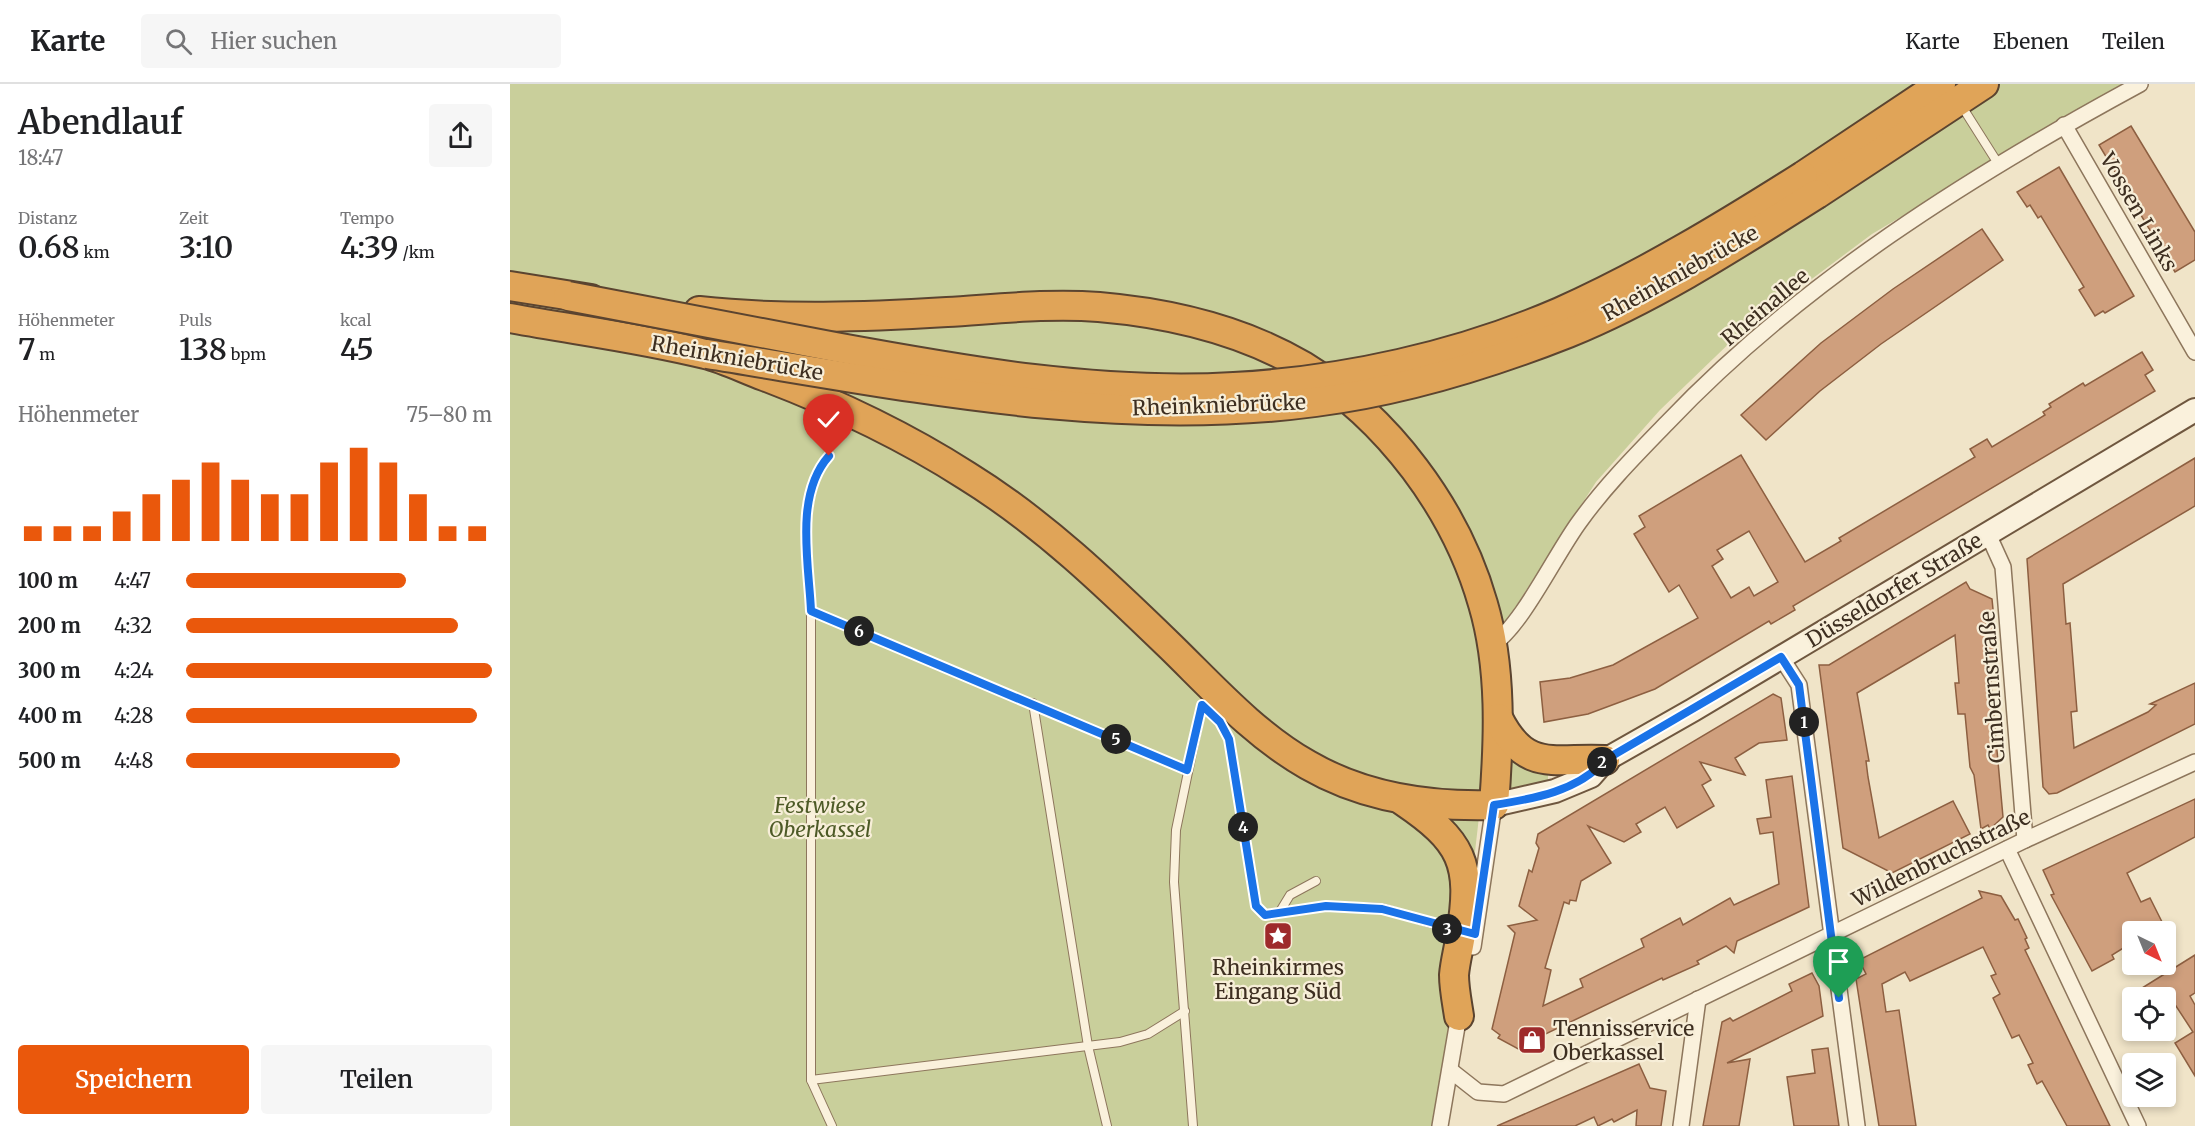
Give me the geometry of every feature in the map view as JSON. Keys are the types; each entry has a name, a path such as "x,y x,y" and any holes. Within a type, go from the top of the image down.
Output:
{"highway":[{"path":"1810,185 1950,93 1984,84"},
{"name":"Rheinkniebrücke","path":"568,296 937,366 1056,381 1146,387 1210,387 1312,380 1389,365 1461,346 1557,313 1640,274 1729,223 1810,185"},
{"name":"Rheinkniebrücke","path":"510,318 707,354 936,391 1051,404 1142,410 1234,409 1316,402 1422,381 1480,365 1568,333 1649,296 1810,185"},
{"path":"510,286 568,296 705,312 801,318 1016,308 1098,307 1182,319 1248,339 1304,367 1357,408 1402,451 1434,494 1462,545 1483,603 1492,645 1498,718 1494,805 1459,806 1401,800 1350,784 1309,766 1245,720 1099,577 1029,519 968,476 906,440 820,397 707,354"},
{"path":"1498,718 1511,740 1534,757 1566,762 1586,759 1605,760"},
{"path":"1401,800 1443,830 1459,854 1466,873 1468,933 1454,976 1459,1016"}],"street":[{"name":"Rheinallee","path":"1492,645 1506,637 1561,549 1601,494 1678,412 1752,343 1813,292 1877,244 2064,125 2140,84"},
{"name":"Vossen Links","path":"2064,125 2195,352"},
{"name":"Düsseldorfer Straße","path":"1494,805 1555,791 1591,776 1605,760 2195,410"},
{"name":"Cimbernstraße","path":"1988,534 2003,567 2025,840"},
{"path":"1781,657 1799,685 1857,1126"},
{"name":"Wildenbruchstraße","path":"1450,1070 1478,1092 1504,1094 2025,840 2195,762"},
{"path":"1468,933 1494,805"},
{"path":"2007,849 2138,1126"},
{"path":"1681,1126 1698,999"},
{"path":"1440,1126 1459,1016"}],"lane":[{"path":"1950,93 1999,165"},
{"path":"829,456 821,465 807,520 811,611 811,1080 832,1126"},
{"path":"811,611 1187,770"},
{"path":"1033,703 1088,1046 1107,1126"},
{"path":"1193,1126 1174,882 1176,830 1202,705 1220,722 1229,739 1256,906 1265,915 1325,902 1382,909 1468,933"},
{"path":"1279,913 1290,895 1316,881"},
{"path":"811,1080 1120,1042 1148,1034 1185,1011"}],"green space":[{"name":"Festwiese Oberkassel","path":"510,84 2130,84 2059,123 1872,234 1742,331 1660,410 1596,482 1483,657 1490,721 1466,930 1432,1126 510,1126"},
{"path":"1507,755 1548,769 1548,782 1508,789"}],"building":[{"path":"2131,126 2195,232 2195,260 2175,272 2099,145"},
{"path":"2059,167 2134,296 2105,313 2103,311 2095,316 2079,290 2084,287 2041,216 2038,218 2030,205 2027,207 2017,192"},
{"path":"1982,229 2003,260 1881,344 1820,391 1766,440 1741,415 1821,343 1893,289"},
{"path":"2142,352 2153,370 2145,375 2155,391 1793,606 1795,610 1771,624 1769,621 1655,689 1588,714 1544,722 1540,682 1570,678 1613,665 1698,618 1679,585 1669,592 1634,534 1645,527 1639,516 1741,455 1805,562 1841,541 1839,538 1975,457 1970,449 1987,439 1992,447 2045,415 2043,412 2051,407 2049,404 2083,383 2085,386","holes":["1749,531 1778,582 1754,596 1749,587 1731,598 1712,566 1723,559 1717,550"]},
{"path":"2195,458 2195,506 2063,584 2066,624 2070,623 2077,711 2071,712 2074,748 2148,712 2156,705 2150,704 2195,683 2195,724 2057,793 2049,794 2043,787 2027,559"},
{"path":"1966,582 1970,589 1992,599 1998,661 1989,662 2003,817 1990,829 1988,825 1981,829 1974,775 1970,767 1965,714 1958,714 1955,683 1959,683 1955,635 1857,693 1879,838 1953,801 1970,834 1892,873 1843,848 1819,665 1829,665"},
{"path":"1773,694 1781,698 1787,740 1759,743 1735,758 1745,775 1700,762 1711,780 1702,785 1714,806 1677,828 1665,807 1636,824 1641,832 1624,842 1588,826 1611,863 1581,881 1576,901 1570,900 1569,904 1564,902 1545,968 1551,970 1543,1006 1583,987 1580,979 1644,947 1641,939 1680,918 1683,925 1730,898 1734,905 1779,884 1773,832 1760,834 1757,819 1771,817 1766,780 1792,776 1809,907 1737,941 1734,953 1726,946 1697,961 1699,964 1663,980 1662,978 1537,1038 1539,1042 1522,1051 1498,1038 1500,1035 1492,1029 1515,933 1508,926 1537,920 1519,906 1529,870 1532,872 1539,848 1536,843 1538,834"},
{"path":"2195,799 2195,837 2127,873 2141,902 2150,898 2162,921 2122,921 2122,949 2112,955 2114,959 2092,971 2051,895 2054,894 2043,870"},
{"path":"1979,891 2001,896 2015,920 2018,919 2027,938 2025,939 2029,948 2025,950 2110,1126 2067,1126 2042,1081 2037,1084 2028,1065 2033,1063 2019,1035 2012,1038 1993,998 2000,994 1991,976 1996,974 1983,947 1910,981 1905,972 1882,984 1886,1012 1899,1010 1916,1126 1879,1126 1856,979 1866,974 1859,960 1982,898"},
{"path":"2195,955 2195,993 2190,996 2195,1005 2195,1076 2175,1043 2193,1032 2176,1006 2176,987 2144,987 2163,975 2176,975 2176,967"},
{"path":"1812,973 1819,986 1823,1016 1727,1063 1750,1059 1739,1126 1703,1126 1722,1022 1730,1018 1733,1021 1792,991 1789,984"},
{"path":"1828,1048 1839,1126 1794,1126 1787,1077 1815,1073 1812,1050"},
{"path":"1639,1064 1650,1088 1666,1091 1661,1126 1636,1126 1637,1110 1614,1122 1612,1119 1598,1126 1594,1117 1575,1126 1497,1126"}],"place":[{"name":"Rheinkirmes Eingang Süd","path":"1278,936"},
{"name":"Tennisservice Oberkassel","path":"1532,1040"}],"route":[{"path":"829,456 821,465 807,520 811,611 1187,770 1202,705 1227,732 1256,906 1265,915 1326,906 1382,909 1445,928 1475,934 1492,835 1494,805 1520,801 1555,791 1591,776 1605,760 1781,657 1799,685 1839,998"}]}
